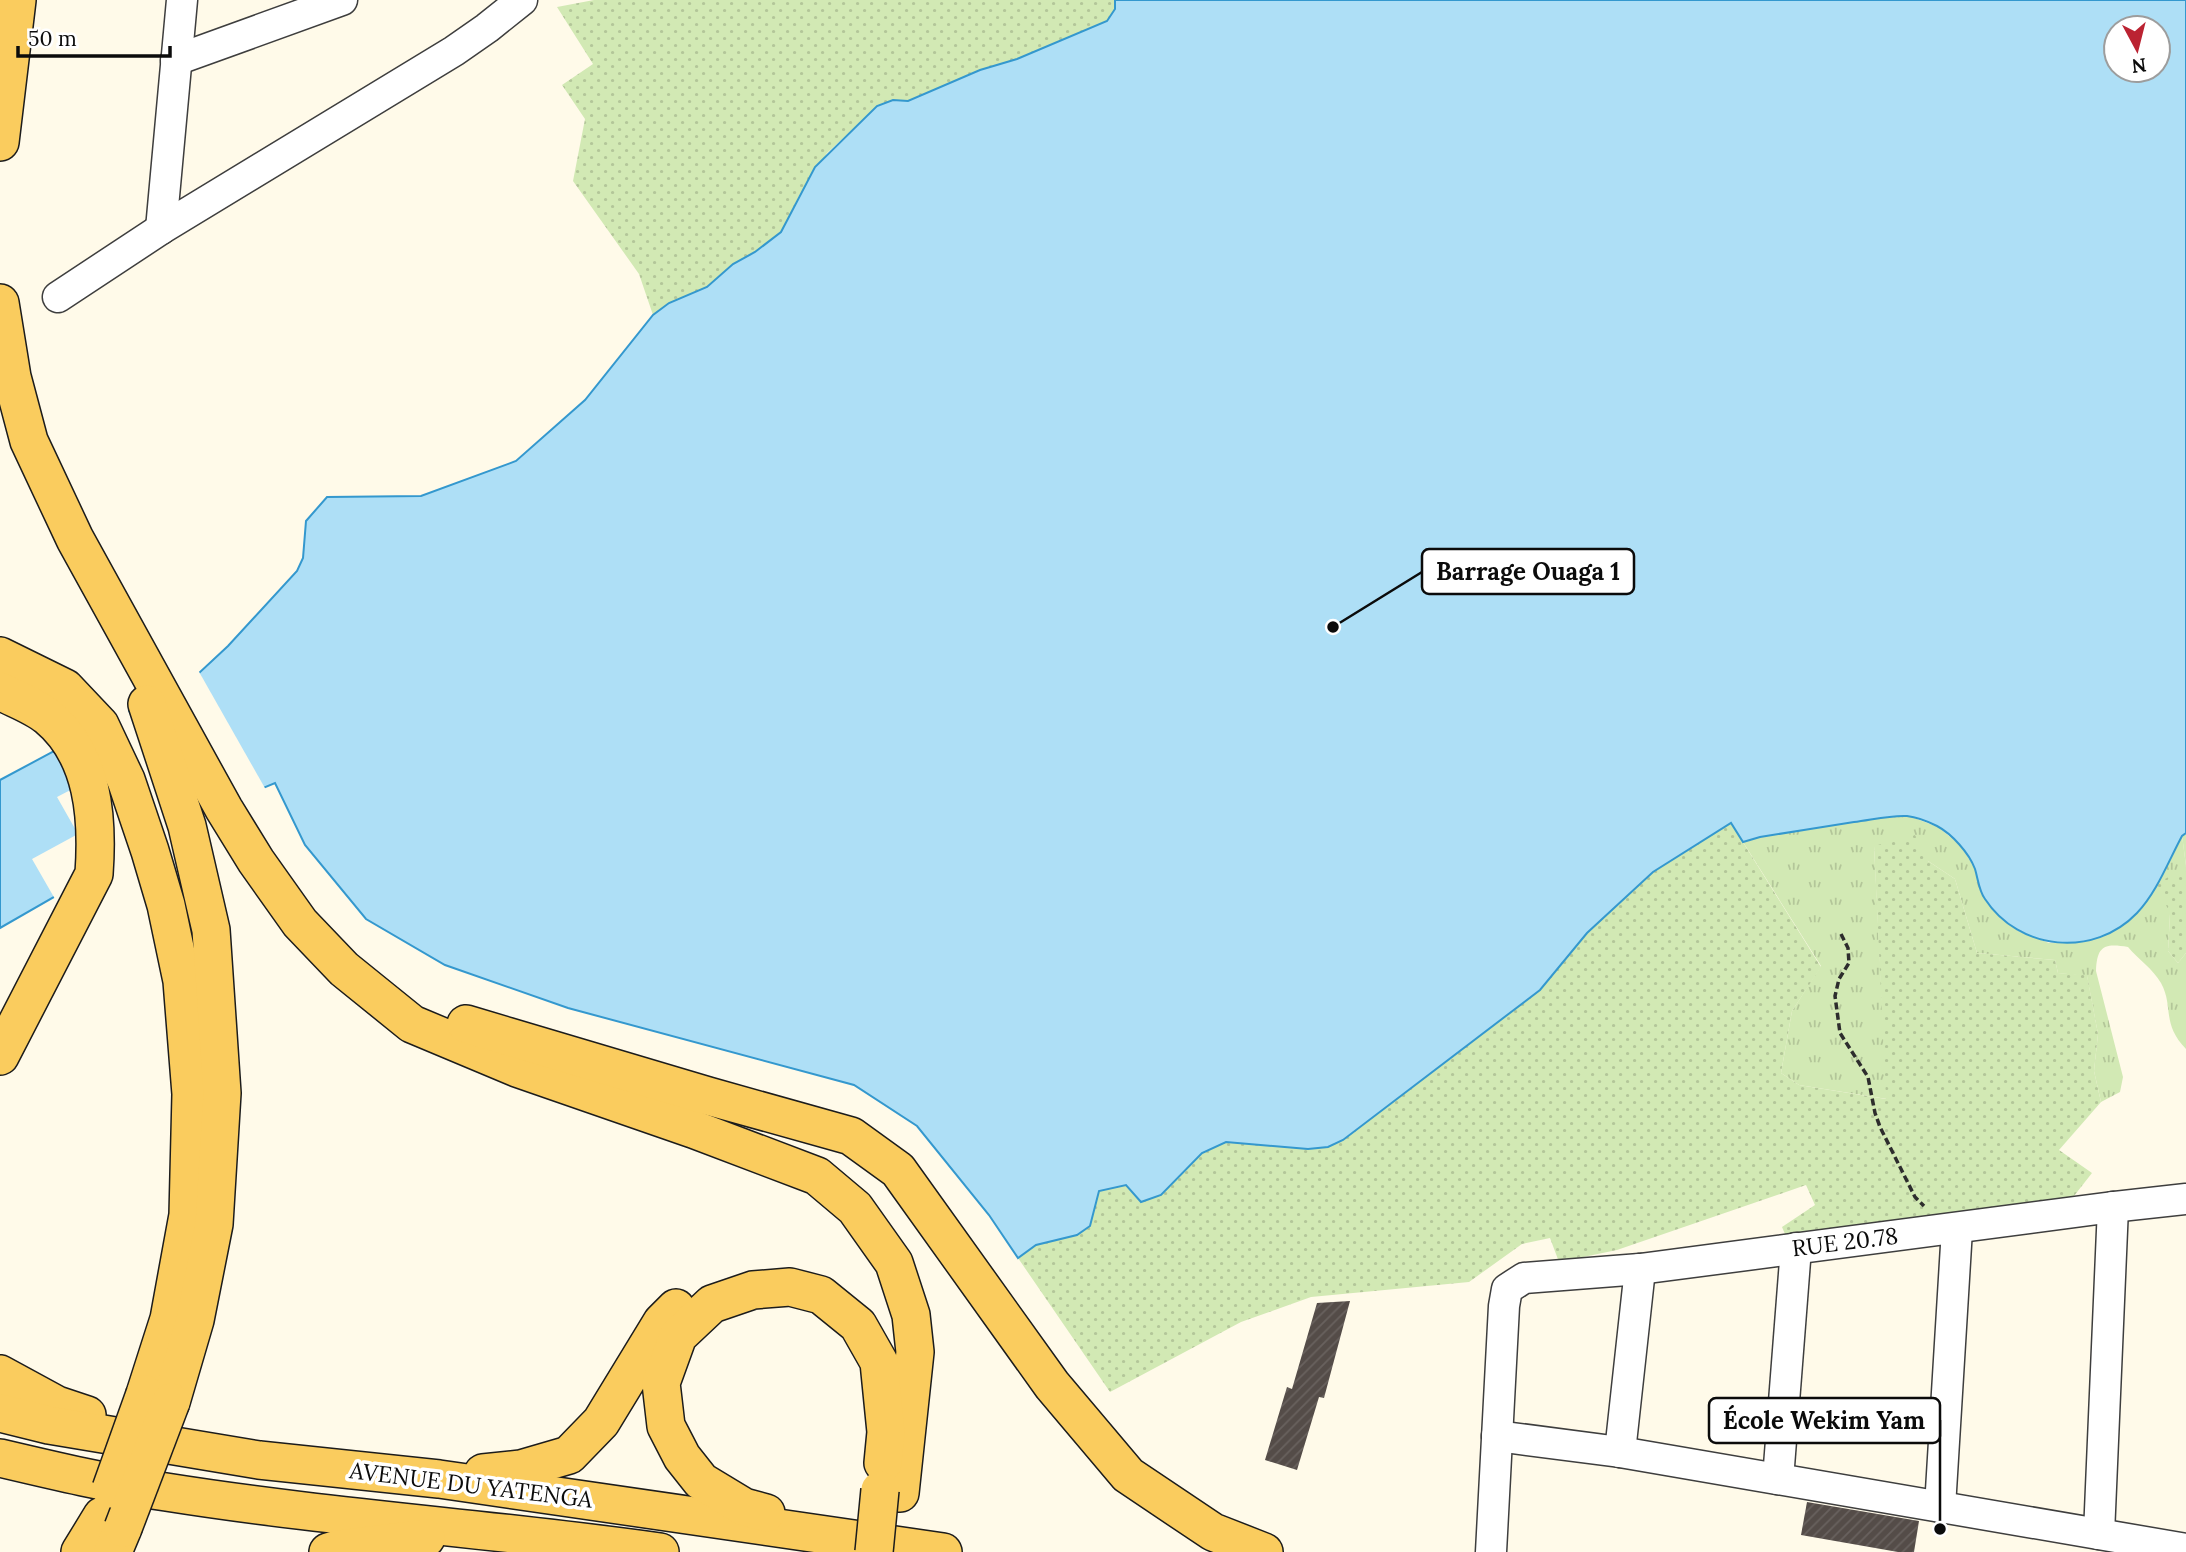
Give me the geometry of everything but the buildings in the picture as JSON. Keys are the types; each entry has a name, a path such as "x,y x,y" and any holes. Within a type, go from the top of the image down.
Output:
{"main road":[{"path":"0,142 16,0"},
{"path":"0,303 12,377 29,442 75,539 118,617 153,697 256,862 300,923 344,969 412,1024 517,1068 817,1176 855,1208 894,1263 911,1315 915,1352 909,1419 890,1491 861,1545 744,1507 701,1481 682,1457 666,1426 661,1383 678,1336 712,1304 753,1290 790,1287 821,1295 858,1325 879,1362 886,1432 890,1491 895,1552"},
{"path":"0,656 65,688 84,731 126,780 166,905 182,981 191,1094 188,1215 158,1398"},
{"path":"0,691 47,716 84,731"},
{"path":"80,1552 113,1532 158,1398 195,1320 215,1224 222,1093 211,930 153,697"},
{"path":"0,1056 94,874 97,841 95,811 81,763 84,731"},
{"path":"344,969 419,1008 491,1032 851,1136 898,1170 1052,1385 1128,1475 1213,1532 1264,1552"},
{"path":"439,1479 521,1469 569,1455 601,1422 662,1322 701,1281 756,1265 798,1265 838,1276 883,1317 899,1357 909,1419"},
{"path":"0,1374 57,1405 188,1448"},
{"name":"AVENUE DU YATENGA","path":"0,1413 49,1425 259,1460 439,1479 861,1545 943,1552"},
{"name":"AVENUE DU YATENGA","path":"0,1458 177,1494 571,1539 660,1552"},
{"path":"333,1550 427,1538 571,1539 611,1552"},
{"path":"333,1550 417,1552"}],"street":[{"path":"161,229 182,0"},
{"path":"176,60 342,0"},
{"path":"58,298 161,229 454,51 522,0"},
{"name":"RUE 20.78","path":"1497,1436 1507,1289 1524,1278 1640,1269 2186,1199"},
{"path":"2099,1534 2113,1207"},
{"path":"1940,1507 1947,1230"},
{"path":"1778,1479 1796,1248"},
{"path":"1620,1452 1640,1269"},
{"path":"1491,1552 1497,1436 1620,1452 2186,1549"}],"path":[{"path":"1841,934 1848,948 1849,963 1839,979 1835,996 1840,1033 1868,1077 1880,1127 1916,1197 1947,1230"}],"green space":[{"path":"594,0 1115,0 1115,9 1108,21 908,101 893,100 867,116 827,153 801,192 781,232 755,252 733,264 707,287 669,303 653,315 639,274 573,181 585,119 562,85 593,64 557,7"},
{"path":"1909,816 1938,827 1960,845 1974,867 1984,898 2000,918 2020,932 2049,943 2083,942 2115,930 2152,893 2182,835 2186,866 2170,914 2168,951 2178,963 2186,953 2186,1049 2173,1031 2165,992 2154,973 2128,947 2103,948 2098,956 2096,971 2123,1077 2120,1092 2101,1102 2094,1071 2098,1034 2087,976 2058,973 2055,960 1977,953 1955,879 1928,861 1874,846 1887,1099 1799,1085 1781,1073 1792,1011 1821,966 1743,842 1880,818"},
{"path":"1731,823 1821,967 1792,1011 1781,1073 1799,1085 1886,1099 1874,846 1915,835 1928,861 1955,879 1977,953 2055,960 2058,973 2087,975 2098,1034 2094,1071 2101,1102 2059,1150 2092,1173 2063,1210 1788,1241 1782,1227 1815,1205 1806,1185 1617,1250 1559,1262 1550,1238 1522,1244 1469,1282 1311,1297 1241,1322 1110,1392 1018,1258 1036,1245 1077,1235 1099,1191 1126,1185 1141,1202 1161,1195 1202,1153 1226,1142 1308,1149 1473,1040 1540,990 1587,933 1653,872"},
{"path":"2186,833 2186,866 2182,835"},
{"path":"2186,866 2186,953 2178,963 2168,951 2170,914 2157,884"}],"water":[{"path":"1115,0 2186,0 2186,833 2144,905 2120,927 2100,937 2079,942 2037,938 2017,929 2000,916 1983,896 1975,869 1964,850 1948,834 1926,821 1907,816 1887,817 1743,842 1731,823 1653,872 1587,933 1540,990 1343,1140 1328,1147 1308,1149 1226,1142 1202,1153 1161,1195 1141,1202 1126,1185 1099,1191 1090,1226 1077,1235 1036,1245 1018,1258 989,1215 917,1126 854,1085 568,1008 445,965 366,919 305,845 275,783 239,798 122,858 0,928 0,780 198,674 228,646 297,571 303,558 306,521 327,497 421,496 516,461 585,400 653,315 669,303 707,287 733,264 755,252 781,232 815,167 877,106 893,100 908,101 1107,21 1115,9"}],"pier":[{"path":"198,670 266,790 180,832 138,702"},
{"path":"127,708 174,834 55,899 32,859 78,834 57,797 80,785 59,744"}],"place":[{"name":"Barrage Ouaga 1","path":"1333,627"},
{"name":"École Wekim Yam","path":"1940,1529"}]}
